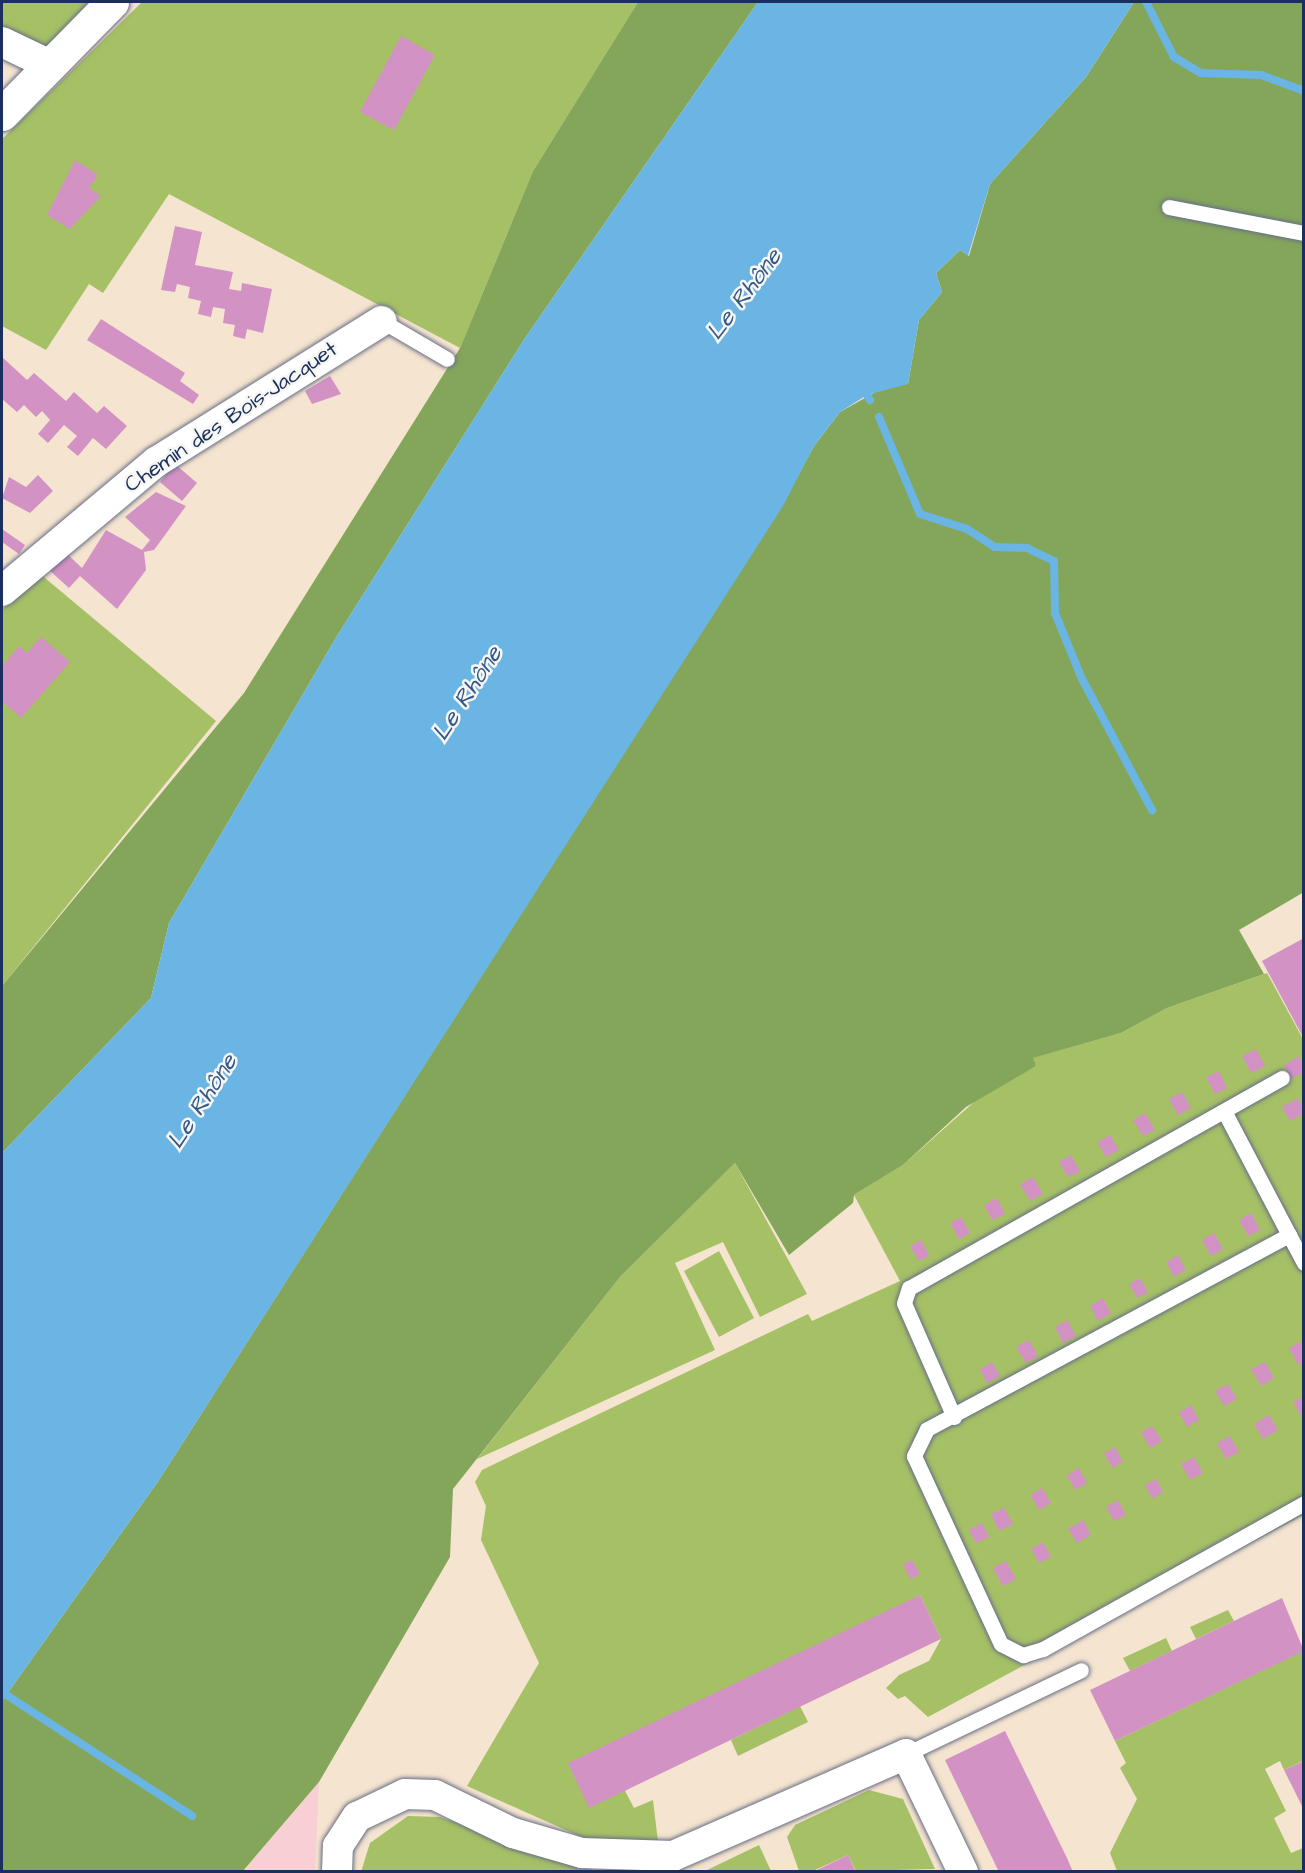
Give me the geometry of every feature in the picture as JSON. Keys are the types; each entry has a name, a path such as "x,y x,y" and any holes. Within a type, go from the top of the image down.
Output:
{"street":[{"path":"2,114 111,2"},
{"path":"2,42 50,65"},
{"name":"Chemin des Bois-Jacquet","path":"2,591 156,462 382,321"},
{"path":"337,1872 338,1846 357,1817 405,1794 435,1796 513,1833 582,1853 673,1856 906,1754 963,1872"}],"lane":[{"path":"1169,207 1304,233"},
{"path":"382,321 447,359"},
{"path":"954,1417 904,1303 909,1287 1282,1078"},
{"path":"1224,1111 1304,1263"},
{"path":"1288,1235 921,1435 915,1466 1001,1644 1023,1655 1043,1649 1304,1503"},
{"path":"906,1754 1081,1670"}],"shaded area":[{"path":"319,1782 315,1871 243,1872"}],"green space":[{"path":"2,2 90,2 44,50 2,32"},
{"path":"142,2 638,2 533,171 460,348 169,194 103,293 89,284 46,350 2,326 2,139"},
{"path":"638,2 758,2 525,338 337,636 169,923 151,998 2,1153 2,986 244,693 460,348 533,171"},
{"path":"1134,2 1303,2 1304,892 1239,930 1264,974 1167,1008 1121,1033 1033,1058 1036,1066 966,1107 903,1165 854,1195 853,1203 789,1255 735,1163 620,1277 453,1489 450,1557 319,1782 243,1871 2,1872 2,1701 159,1480 782,506 814,446 840,412 888,385 908,384 919,320 942,292 936,273 960,250 969,256 990,184 1086,77"},
{"path":"39,573 216,721 2,986 2,610"},
{"path":"1267,973 1303,1039 1303,1515 928,1717 905,1696 898,1699 886,1688 899,1675 929,1661 941,1639 920,1595 625,1791 634,1808 653,1800 658,1842 588,1840 467,1786 539,1663 481,1540 486,1506 475,1482 482,1470 808,1314 812,1321 900,1281 854,1195 903,1165 982,1095 1036,1066 1032,1058 1121,1033 1167,1008"},
{"path":"735,1163 807,1294 760,1317 723,1242 675,1263 715,1350 477,1459 620,1277"},
{"path":"719,1251 754,1318 719,1337 684,1271"},
{"path":"1228,1610 1234,1621 1196,1639 1190,1627"},
{"path":"1166,1638 1172,1651 1130,1671 1123,1658"},
{"path":"1303,1651 1303,1761 1284,1770 1280,1761 1265,1769 1286,1811 1274,1818 1291,1853 1303,1848 1303,1871 1117,1871 1110,1853 1137,1799 1120,1768 1126,1763 1115,1741"},
{"path":"800,1706 808,1722 738,1756 731,1740"},
{"path":"869,1790 903,1799 935,1869 856,1871 848,1855 813,1871 799,1871 787,1837 795,1825"},
{"path":"408,1816 440,1817 596,1871 361,1872 370,1843"},
{"path":"759,1845 771,1871 705,1871"}],"water":[{"name":"Le Rhône","path":"758,2 1134,2 1086,77 990,184 968,256 960,250 936,273 942,292 919,320 908,384 867,395 840,412 814,446 783,506 159,1480 2,1701 2,1153 151,998 169,923 337,636 525,338"}],"building":[{"path":"401,36 435,55 394,130 360,112"},
{"path":"75,160 98,175 89,188 101,196 70,229 47,215"},
{"path":"175,226 202,232 195,265 233,272 229,289 241,291 242,283 272,289 263,333 247,329 245,339 233,336 235,325 223,323 225,309 213,307 211,317 198,314 201,301 188,298 190,287 177,284 175,292 161,290"},
{"path":"101,319 185,373 180,381 199,395 193,404 87,340"},
{"path":"2,357 27,380 34,373 66,401 74,392 97,413 104,406 127,426 106,449 93,438 78,456 67,447 77,436 64,425 48,443 38,434 50,420 42,411 36,417 24,405 17,412 2,399"},
{"path":"330,376 341,394 312,404 305,391"},
{"path":"175,464 197,483 182,501 160,482"},
{"path":"38,475 53,491 30,513 2,498 9,477 26,487"},
{"path":"156,492 186,506 154,550 144,552 146,570 117,609 80,576 69,588 48,569 64,551 82,568 106,530 142,550 150,540 125,517"},
{"path":"2,529 25,545 19,554 2,542"},
{"path":"41,637 70,662 21,718 2,701 2,667 19,646 27,653"},
{"path":"1304,938 1304,1039 1262,961"},
{"path":"1256,1049 1265,1066 1251,1073 1242,1056"},
{"path":"1299,1056 1304,1072 1291,1079 1284,1065"},
{"path":"1219,1071 1227,1088 1215,1094 1206,1077"},
{"path":"1182,1092 1191,1108 1178,1115 1169,1099"},
{"path":"1298,1098 1304,1113 1290,1121 1282,1107"},
{"path":"1145,1113 1155,1130 1143,1136 1133,1120"},
{"path":"1110,1135 1119,1150 1106,1157 1097,1142"},
{"path":"1071,1155 1080,1171 1068,1177 1059,1162"},
{"path":"1033,1177 1043,1194 1030,1201 1020,1184"},
{"path":"997,1198 1005,1214 992,1220 984,1205"},
{"path":"1251,1213 1260,1230 1248,1236 1239,1220"},
{"path":"961,1217 970,1233 959,1239 950,1223"},
{"path":"1214,1233 1223,1249 1211,1256 1202,1240"},
{"path":"921,1240 929,1256 919,1261 910,1246"},
{"path":"1178,1255 1186,1270 1174,1277 1166,1262"},
{"path":"1140,1278 1148,1292 1137,1298 1129,1284"},
{"path":"1103,1298 1111,1313 1098,1321 1090,1306"},
{"path":"1067,1320 1076,1336 1063,1343 1055,1327"},
{"path":"1029,1340 1038,1356 1026,1363 1016,1347"},
{"path":"1302,1341 1304,1361 1298,1365 1289,1348"},
{"path":"992,1362 1000,1376 987,1383 980,1369"},
{"path":"1265,1362 1274,1378 1261,1386 1251,1369"},
{"path":"1228,1384 1237,1399 1224,1406 1215,1391"},
{"path":"1304,1396 1304,1415 1301,1416 1293,1402"},
{"path":"1191,1405 1199,1420 1187,1427 1179,1412"},
{"path":"1269,1415 1278,1430 1263,1439 1254,1424"},
{"path":"1152,1426 1162,1441 1150,1448 1141,1432"},
{"path":"1230,1436 1239,1452 1226,1459 1217,1443"},
{"path":"1115,1447 1123,1462 1112,1468 1104,1453"},
{"path":"1194,1457 1203,1473 1190,1480 1181,1464"},
{"path":"1079,1468 1087,1483 1075,1490 1067,1475"},
{"path":"1156,1479 1163,1492 1152,1499 1145,1485"},
{"path":"1042,1488 1051,1503 1039,1510 1030,1495"},
{"path":"1118,1500 1126,1515 1114,1521 1106,1507"},
{"path":"1004,1508 1013,1524 999,1531 991,1514"},
{"path":"1083,1520 1091,1535 1077,1543 1068,1529"},
{"path":"982,1523 989,1537 976,1543 969,1530"},
{"path":"1043,1542 1051,1557 1039,1563 1031,1549"},
{"path":"912,1560 920,1574 910,1579 903,1564"},
{"path":"1006,1561 1016,1579 1003,1586 993,1568"},
{"path":"920,1595 941,1639 589,1808 568,1763"},
{"path":"1282,1598 1304,1651 1115,1741 1090,1690"},
{"path":"1005,1731 1073,1872 999,1872 945,1760"},
{"path":"1304,1761 1304,1810 1284,1770"},
{"path":"848,1855 856,1872 813,1872"}],"waterway":[{"path":"1146,2 1174,57 1201,73 1261,75 1304,91"},
{"path":"867,395 870,400"},
{"path":"879,417 920,514 967,529 995,547 1027,548 1054,561 1055,613 1082,679 1152,810"},
{"path":"2,1692 192,1816"}]}
